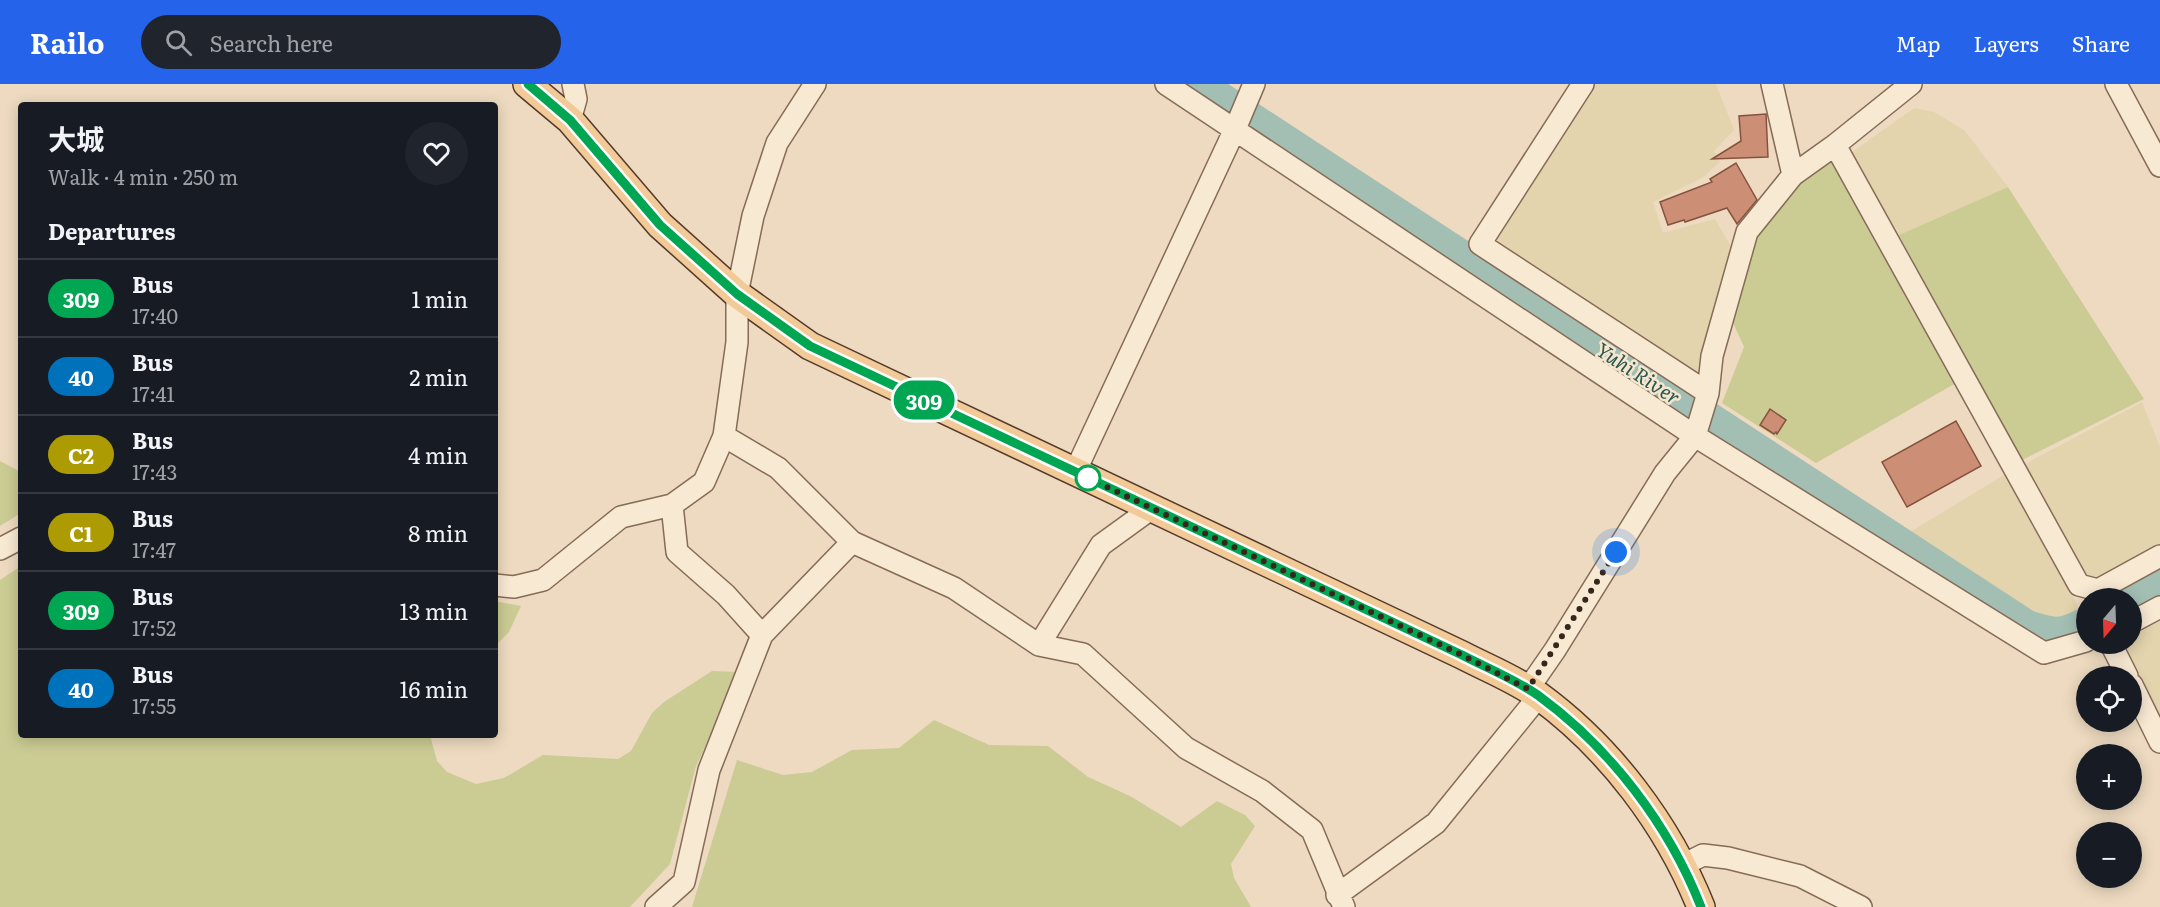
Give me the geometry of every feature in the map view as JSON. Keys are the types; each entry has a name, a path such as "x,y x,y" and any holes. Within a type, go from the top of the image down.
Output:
{"main road":[{"path":"528,84 570,120 660,225 737,294 810,346 1462,655 1534,693 1583,735 1620,771 1683,865 1701,907"}],"street":[{"path":"570,120 576,99 573,84"},
{"path":"498,585 514,587 543,580 621,517 672,505 704,482 724,436 736,342 737,294 753,216 777,143 815,84"},
{"path":"1166,84 1239,118 1697,432 2044,653 2076,644"},
{"path":"1075,472 1254,84"},
{"path":"1583,84 1480,244 1707,396"},
{"path":"1772,84 1793,175"},
{"path":"724,436 778,468 852,542 954,588 1039,645 1083,654 1186,748 1262,791 1312,830 1340,901 1436,823 1534,693 1555,650 1665,472 1697,432 1707,396 1712,356 1747,232 1793,175 1835,145 1911,84"},
{"path":"2116,84 2160,166"},
{"path":"1835,145 2079,585 2098,590 2160,556"},
{"path":"672,505 677,552 726,595 762,635"},
{"path":"1039,645 1101,545 1152,508"},
{"path":"0,549 18,540"},
{"path":"656,907 684,882 709,770 762,635 852,542"},
{"path":"2142,617 2160,607"},
{"path":"2142,705 2160,742"},
{"path":"1683,865 1703,855 1728,858 1800,876 1861,907"}],"shaded area":[{"path":"1592,84 1716,84 1734,130 1714,151 1720,162 1702,178 1653,202 1663,233 1715,219 1733,250 1704,372 1695,375 1493,241"},
{"path":"1914,108 1934,112 1964,130 2008,187 1899,235 1851,153"},
{"path":"2142,402 2160,447 2160,543 2097,583 2084,581 2025,464"},
{"path":"2009,472 2076,602 2076,612 2050,627 1910,532"},
{"path":"2160,618 2160,715 2142,686 2142,666 2129,666 2122,654 2142,654 2142,628"}],"green space":[{"path":"1832,158 1956,383 1816,463 1722,403 1744,347 1730,316 1753,234 1778,203 1818,166"},
{"path":"2008,187 2144,399 2020,461 1899,235"},
{"path":"0,461 18,470 18,515 0,526"},
{"path":"18,568 18,738 431,738 437,761 447,772 476,784 504,778 543,755 618,759 631,751 652,713 664,702 712,671 741,672 696,766 670,864 630,907 0,907 0,580"},
{"path":"498,602 521,606 509,632 498,643"},
{"path":"934,720 989,745 1048,746 1088,777 1130,796 1181,827 1217,801 1245,815 1255,826 1231,864 1234,878 1251,907 692,907 737,760 783,775 812,772 852,750 899,748"}],"building":[{"path":"1766,114 1768,157 1712,159 1741,141 1739,116"},
{"path":"1736,163 1757,200 1737,224 1727,208 1685,222 1684,220 1668,225 1660,202 1712,182 1710,179"},
{"path":"1770,409 1786,420 1777,434 1760,425"},
{"path":"1956,421 1981,466 1907,507 1882,462"}],"waterway":[{"name":"Yuhi River","path":"1199,84 2027,626 2057,633 2076,627"},
{"name":"Yuhi River","path":"2142,592 2160,582"}],"bus line":[{"name":"309","path":"528,84 570,120 660,225 737,294 810,346 1462,655 1539,696 1620,771 1683,865 1701,907"}],"route":[{"path":"1088,478 1462,655 1528,689 1616,552"}]}
